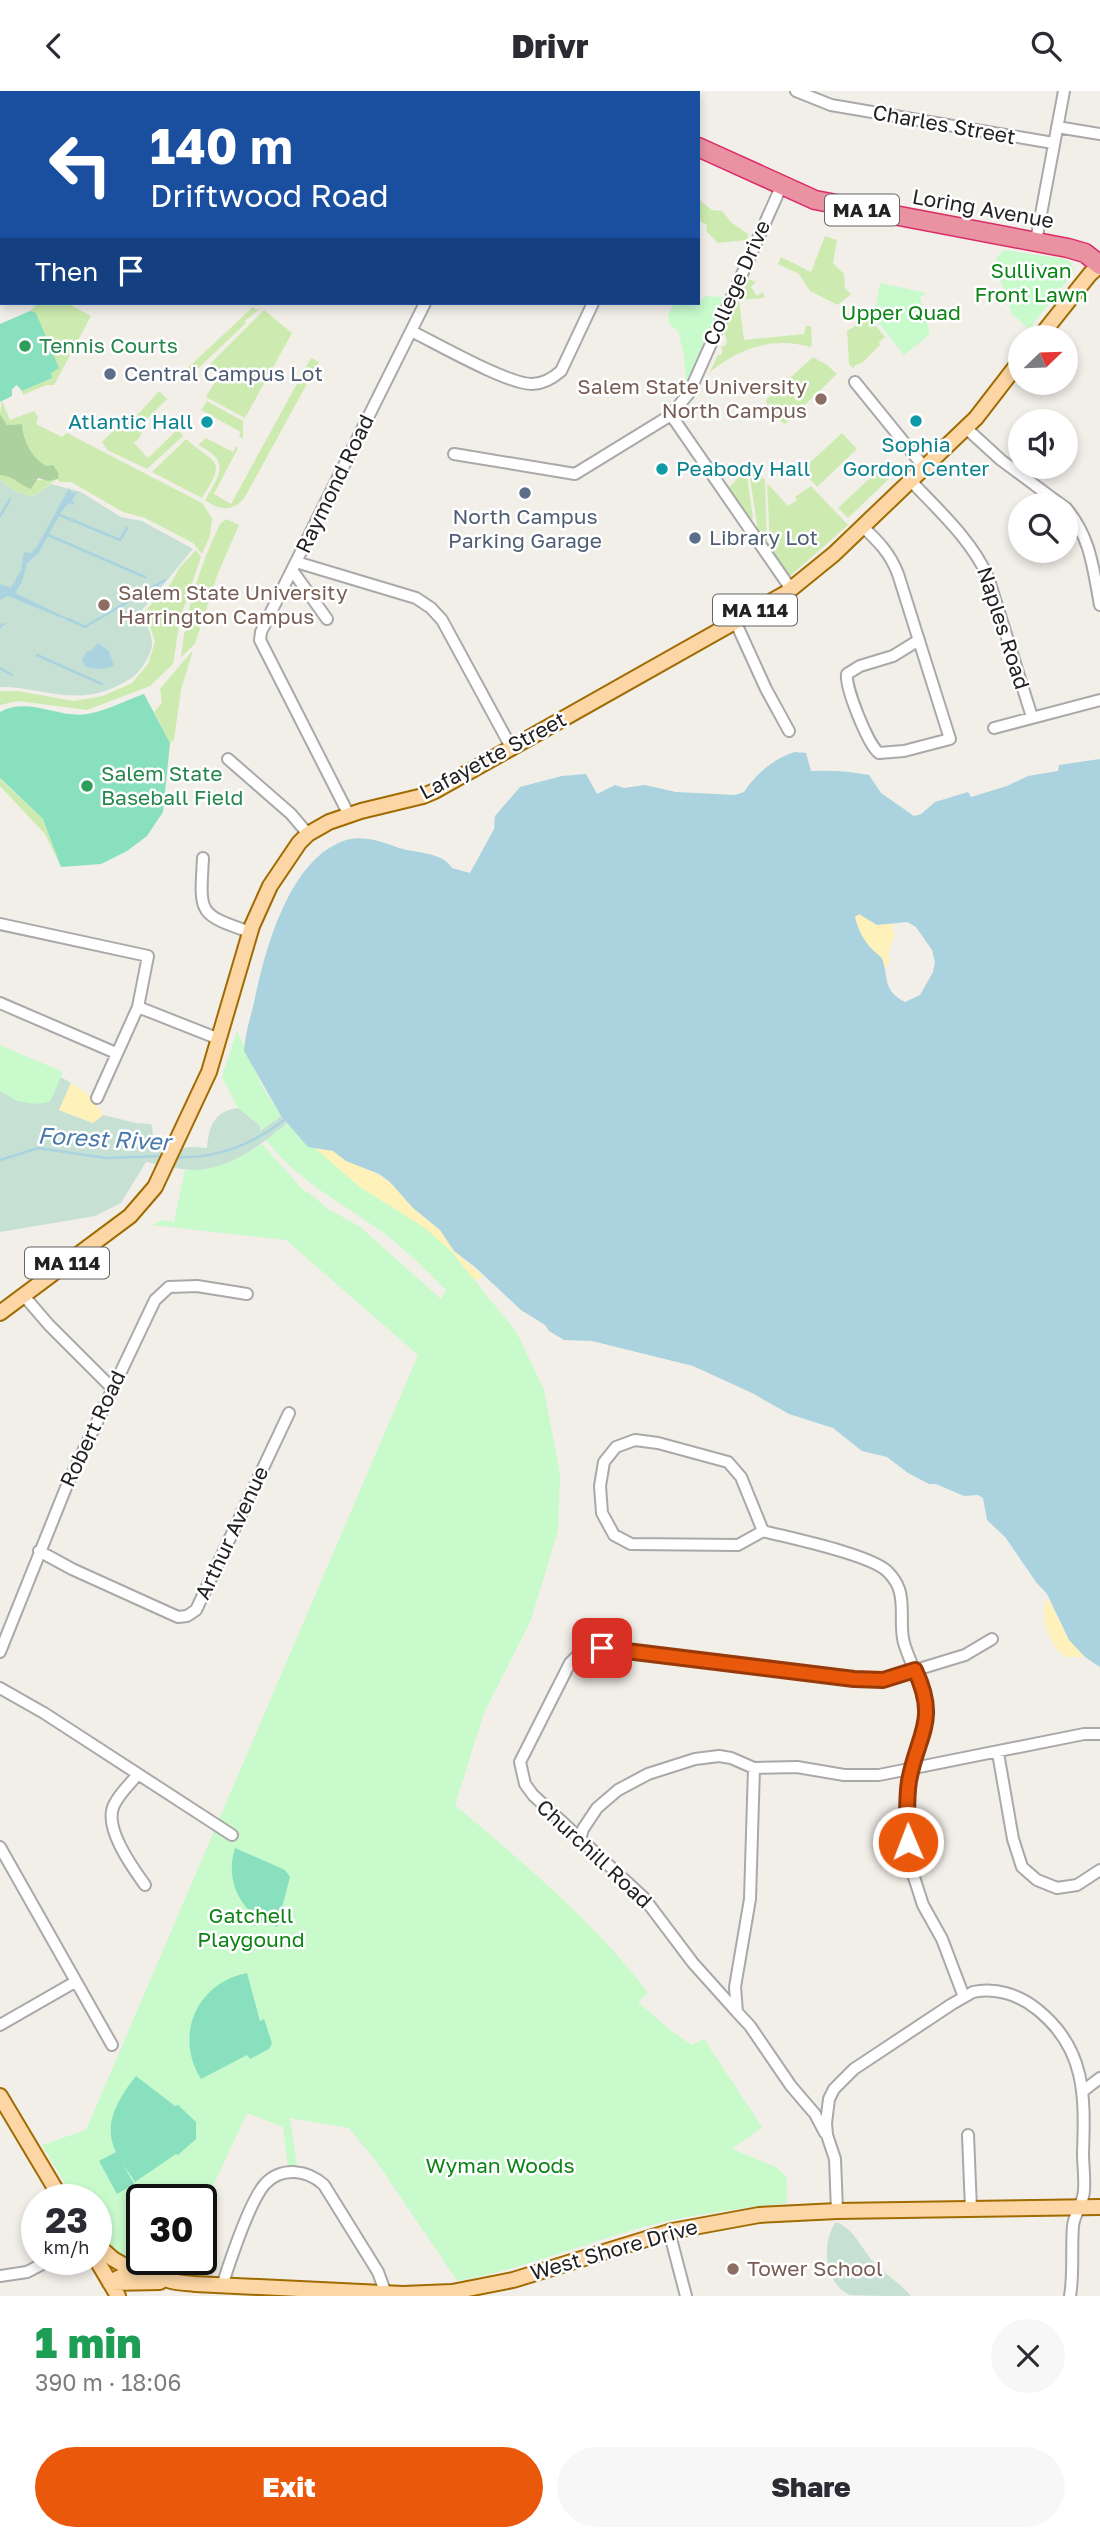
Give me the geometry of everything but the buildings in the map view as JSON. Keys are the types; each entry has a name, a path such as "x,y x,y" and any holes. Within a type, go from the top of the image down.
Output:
{"highway":[{"name":"Loring Avenue","path":"700,148 781,187 828,204 1036,241 1085,253 1100,265"}],"main road":[{"path":"1049,325 1100,265"},
{"name":"Lafayette Street","path":"0,1313 130,1216 144,1202 164,1170 209,1072 250,932 279,871 308,834 349,815 423,796 791,589 810,575 965,428 1008,376"},
{"path":"0,2096 52,2184"},
{"name":"West Shore Drive","path":"146,2275 172,2281 222,2286 386,2294 452,2292 494,2285 669,2231 759,2215 837,2211 1100,2207"},
{"path":"114,2290 126,2274"},
{"path":"140,2296 154,2286 172,2281"},
{"name":"West Shore Drive","path":"114,2290 172,2281"}],"street":[{"name":"Charles Street","path":"796,91 831,106 1053,143"},
{"path":"1036,241 1064,91"},
{"path":"1057,127 1100,134"},
{"name":"College Drive","path":"454,454 575,474 671,415 689,393 781,187"},
{"name":"Raymond Road","path":"349,815 260,640 261,632 424,305"},
{"path":"411,331 514,381 534,384 562,371 592,305"},
{"path":"855,382 925,467"},
{"path":"671,415 791,589"},
{"path":"965,428 1000,460 1046,493"},
{"name":"Naples Road","path":"910,480 979,558 988,577 1032,717"},
{"path":"1078,523 1086,540 1100,605"},
{"path":"862,526 890,555 919,640 950,739 904,751 879,753 872,744 851,696 847,685 848,674 860,666 893,656 919,640"},
{"path":"294,566 327,619"},
{"path":"294,566 416,598 431,608 442,620 511,747"},
{"path":"735,621 766,689 789,731"},
{"path":"994,728 1100,700"},
{"path":"228,759 290,814 308,834"},
{"path":"204,858 201,889 207,914 214,920 250,932"},
{"path":"0,924 148,957 138,1007 97,1098"},
{"path":"0,1003 116,1053"},
{"path":"138,1007 219,1039"},
{"name":"Robert Road","path":"0,1652 67,1485 143,1321 161,1291 169,1287 197,1286 247,1294"},
{"path":"24,1296 112,1388"},
{"name":"Arthur Avenue","path":"39,1551 131,1597 178,1616 187,1616 196,1610 289,1413"},
{"path":"763,1531 741,1477 728,1462 658,1443 635,1440 616,1447 604,1462 600,1486 602,1513 614,1535 631,1544 738,1545 763,1531 832,1549 886,1570 900,1591 902,1637 926,1700 927,1720 912,1770 907,1822 915,1883 923,1905 942,1939 964,1997"},
{"path":"915,1670 965,1655 992,1639"},
{"name":"Churchill Road","path":"827,2135 815,2113 780,2072 750,2026 693,1963 654,1910 533,1795 525,1784 520,1762 570,1663 579,1654 589,1650 610,1649 854,1679 883,1680 915,1670"},
{"path":"0,1688 44,1713 232,1835"},
{"path":"580,1839 589,1819 605,1799 648,1774 695,1759 719,1756 754,1768 797,1767 860,1775 912,1770 1084,1734 1100,1734"},
{"path":"998,1753 1013,1839 1022,1867 1037,1880 1057,1888 1077,1885 1100,1870"},
{"path":"737,2012 735,1987 750,1899 754,1768"},
{"path":"138,1774 114,1804 111,1824 125,1854 145,1885"},
{"path":"0,1847 112,2045"},
{"path":"0,2025 75,1982"},
{"path":"837,2211 835,2159 827,2135 829,2099 842,2079 964,1997 983,1990 1001,1992 1040,2011 1059,2031 1074,2055 1083,2091 1084,2192 1073,2222 1070,2296"},
{"path":"1083,2091 1100,2078"},
{"path":"968,2135 971,2209"},
{"path":"222,2286 235,2248 266,2183 277,2176 295,2171 313,2176 324,2186 378,2272 386,2294"},
{"path":"669,2231 686,2296"},
{"path":"0,2276 21,2273"}],"green space":[{"path":"700,201 712,210 722,211 732,223 748,234 745,250 746,240 718,243 706,231 707,225 700,221"},
{"path":"825,236 837,240 833,263 844,274 845,288 851,294 838,305 810,291 799,274 778,264 781,257 811,272"},
{"name":"Sullivan Front Lawn","path":"1004,250 1065,259 1073,266 1073,271 1032,325 1024,325 1012,314 996,267 997,257"},
{"path":"748,279 756,282 751,287 757,296 763,292 764,298 739,300 744,340 804,334 806,326 811,326 812,345 810,347 782,343 757,347 744,351 710,372 718,355 721,355 722,346 725,346 727,341 724,332"},
{"name":"Upper Quad","path":"880,283 927,293 920,297 930,334 904,355 874,317"},
{"path":"706,296 725,297 686,385 684,356 678,331 669,324 668,316 673,305 700,305 700,300"},
{"path":"36,305 71,305 91,316 54,385 46,385 23,395 22,391 52,378 36,313 30,311"},
{"path":"253,307 256,310 261,308 186,380 180,380 178,377"},
{"path":"264,310 292,333 245,418 206,397 219,375 210,364"},
{"name":"Tennis Courts","path":"30,311 36,313 59,368 51,373 52,378 22,391 17,385 12,389 12,396 0,402 0,324"},
{"path":"863,321 872,321 885,337 854,369 849,364 847,331"},
{"path":"813,357 837,374 785,424 778,419 783,414 776,418 773,414 777,408 771,412 768,407 772,403 767,405 766,400"},
{"path":"311,358 319,362 245,497 236,505 226,508 205,500 215,483 219,463 198,445 206,438 233,452 236,446 238,448 214,494 231,504"},
{"path":"159,391 167,399 141,425 144,425 140,437 134,443 148,458 178,429 183,436 147,469 107,450 102,442 127,417 132,421"},
{"path":"2,401 10,420 34,411 38,417 36,424 62,437 67,433 202,503 212,518 210,536 202,554 193,543 145,518 123,512 71,482 60,482 57,479 59,474 43,464 29,448 22,424 7,425 0,414"},
{"path":"207,401 243,421 243,439 239,436 241,432 201,410"},
{"path":"0,414 7,425 22,424 26,443 32,453 46,466 53,465 59,474 58,479 48,481 38,478 31,489 0,475"},
{"path":"842,433 857,449 817,487 802,470"},
{"path":"186,439 215,463 215,475 202,498 152,472"},
{"path":"753,461 756,464 753,468 765,480 767,544 758,531 748,465"},
{"path":"883,466 892,476 848,518 838,508"},
{"path":"746,469 753,518 750,520 728,489"},
{"path":"0,475 19,480 57,479 32,497 13,490 0,480"},
{"path":"0,480 13,490 32,497 51,484 81,492 121,517 142,521 193,549 142,610 152,647 138,673 128,680 102,692 73,696 0,687"},
{"path":"767,483 788,506 797,500 795,497 811,486 848,525 790,576 770,547"},
{"path":"226,519 239,525 217,576 195,644 181,657 186,623 200,573 220,524"},
{"path":"196,550 201,557 180,619 173,664 150,686 87,710 18,701 0,705 0,691 18,691 74,701 103,696 132,683 148,664 155,642 145,611"},
{"path":"193,650 181,690 174,740 170,743 154,712 162,703 160,689"},
{"name":"Salem State Baseball Field","path":"144,694 170,743 163,812 147,836 127,851 101,864 61,867 43,819 0,778 0,712 22,706 66,714 87,714"},
{"path":"0,779 43,819 61,867 45,834 0,786"},
{"path":"237,1031 263,1088 281,1116 260,1131 260,1126 238,1108 222,1077"},
{"path":"0,1045 63,1072 50,1102 35,1104 17,1101 0,1091"},
{"path":"0,1056 45,1068 71,1083 59,1110 93,1123 103,1115 151,1124 157,1150 207,1148 214,1121 223,1112 238,1108 261,1126 260,1131 281,1116 287,1124 224,1165 187,1170 146,1162 121,1203 95,1216 0,1232"},
{"path":"287,1124 360,1187 425,1228 451,1251 517,1333 544,1390 560,1474 558,1530 531,1620 484,1713 455,1805 557,1894 605,1942 648,1993 638,2002 692,2045 704,2039 762,2127 732,2149 776,2167 787,2177 787,2203 659,2223 533,2262 457,2281 379,2165 349,2128 290,2118 297,2165 288,2165 283,2127 247,2113 214,2184 126,2184 126,2256 112,2247 112,2184 65,2184 42,2145 86,2130 418,1355 286,1240 152,1225 162,1220 174,1222 185,1170 206,1169 225,1163 262,1144 306,1193 307,1191 328,1209 359,1226 441,1299 446,1290 390,1238 305,1179 266,1140"},
{"path":"235,1848 285,1870 290,1877 277,1927 254,1915 239,1897 232,1874"},
{"path":"247,1973 260,2021 264,2019 272,2043 269,2049 250,2059 247,2055 201,2079 193,2063 190,2046 190,2029 195,2014 214,1988"},
{"path":"136,2076 175,2106 178,2105 196,2122 196,2139 178,2155 135,2182 123,2164 134,2184 126,2184 126,2189 117,2194 99,2161 116,2152 112,2142 111,2122 123,2094"},
{"path":"836,2222 854,2235 877,2266 911,2296 850,2295 841,2290 830,2272 827,2251 831,2230"}],"sand":[{"path":"860,913 880,924 895,923 892,928 895,935 886,969 861,935 855,917"},
{"path":"71,1083 90,1096 103,1115 93,1123 59,1110"},
{"path":"316,1146 333,1151 346,1161 371,1170 390,1182 413,1208 440,1230 454,1251 483,1276 477,1280 465,1275 401,1213 365,1192 308,1147"},
{"path":"1046,1599 1069,1640 1085,1657 1067,1657 1055,1646 1045,1623"}],"water":[{"path":"69,488 72,493 78,491 72,499 75,505 69,503 61,512 38,554 27,563 22,582 15,593 69,621 8,596 0,600 0,584 11,588 21,570 24,552 31,553 38,545"},
{"path":"98,643 109,651 114,666 102,669 85,667 82,659 87,651 91,651"},
{"path":"795,752 806,753 811,771 869,775 881,793 914,816 921,814 935,802 968,792 971,797 1007,786 1028,776 1058,771 1059,765 1100,759 1100,1667 1085,1657 1069,1640 1047,1594 1005,1537 987,1520 983,1498 978,1495 964,1496 936,1484 929,1484 908,1473 887,1457 862,1451 833,1428 789,1414 752,1393 693,1366 592,1341 564,1340 549,1331 454,1251 440,1230 413,1208 390,1182 379,1174 346,1161 333,1151 308,1147 281,1116 244,1051 265,958 282,909 294,886 326,850 346,840 366,839 435,856 452,868 470,873 494,829 495,816 520,787 562,776 586,774 597,794 615,785 624,788 645,785 676,792 735,795 744,792 766,768","holes":["859,914 877,925 907,922 916,927 932,950 935,962 933,972 920,995 905,1002 893,993 889,988 882,958 865,940 855,917"]}],"waterway":[{"path":"0,516 10,499"},
{"path":"60,515 120,540 127,528"},
{"path":"48,535 145,577"},
{"path":"68,619 85,627 165,580"},
{"path":"0,627 3,624"},
{"path":"37,655 102,684"},
{"path":"0,668 12,675"},
{"name":"Forest River","path":"176,1157 205,1156 233,1149 259,1137 284,1120"},
{"name":"Forest River","path":"0,1160 38,1148 106,1158 165,1156"}],"place":[{"name":"Tennis Courts","path":"25,346"},
{"name":"Central Campus Lot","path":"110,374"},
{"name":"Salem State University North Campus","path":"821,399"},
{"name":"Sophia Gordon Center","path":"916,421"},
{"name":"Atlantic Hall","path":"207,422"},
{"name":"Peabody Hall","path":"662,469"},
{"name":"North Campus Parking Garage","path":"525,493"},
{"name":"Library Lot","path":"695,538"},
{"name":"Salem State University Harrington Campus","path":"104,605"},
{"name":"Salem State Baseball Field","path":"87,786"},
{"name":"Tower School","path":"733,2269"}],"route":[{"path":"602,1648 854,1679 883,1680 915,1670 922,1685 928,1711 909,1785 908,1842"}],"park label":[{"name":"Gatchell Playgound","path":"251,1928"},
{"name":"Wyman Woods","path":"500,2166"}]}
